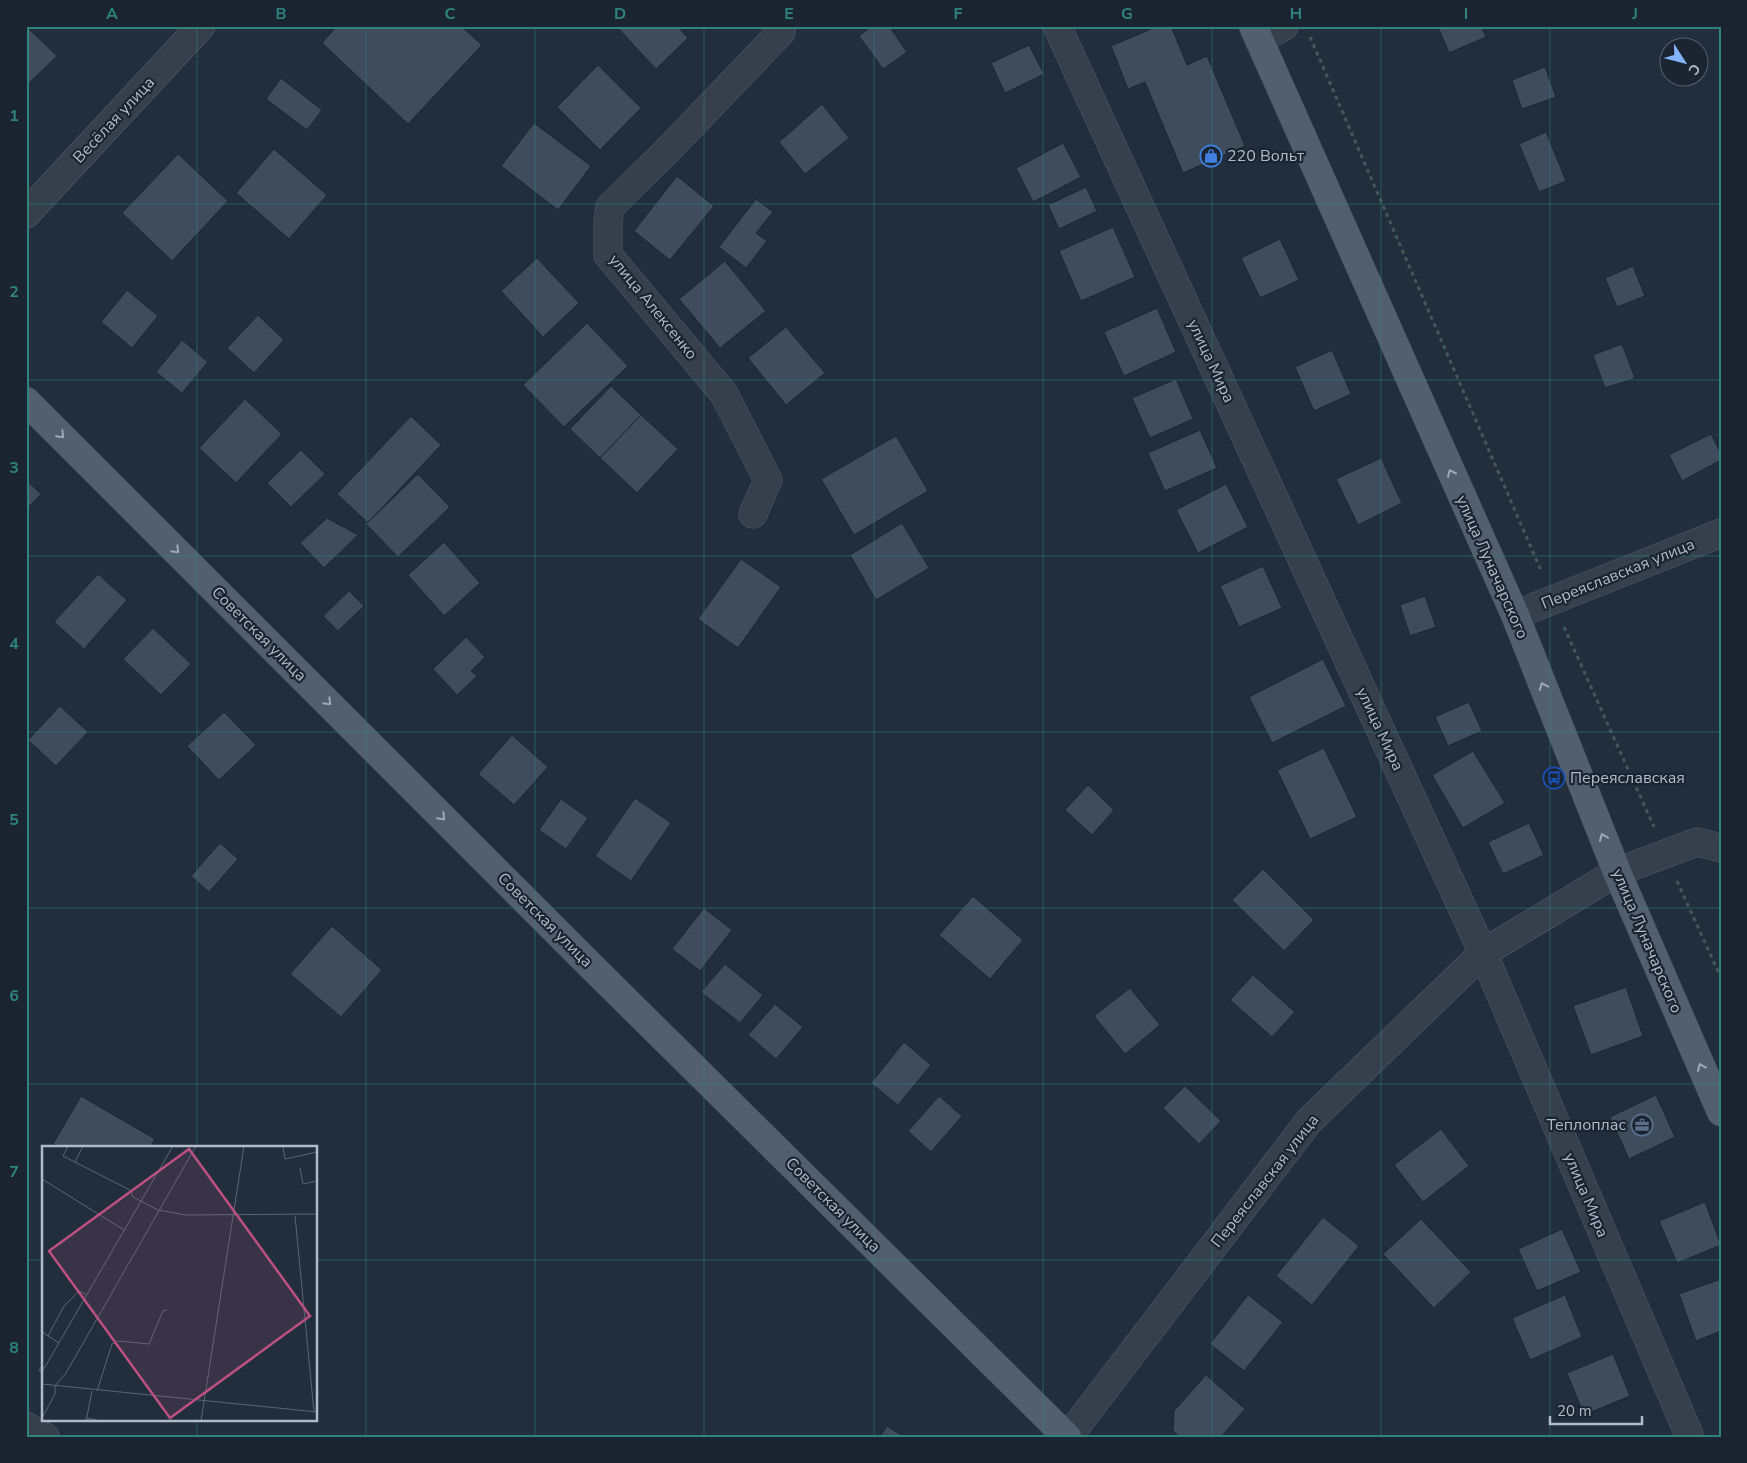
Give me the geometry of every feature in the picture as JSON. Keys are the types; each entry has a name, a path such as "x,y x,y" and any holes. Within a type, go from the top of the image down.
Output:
{"main road":[{"name":"улица Луначарского","path":"1256,33 1514,615 1617,872 1721,1112"},
{"name":"Советская улица","path":"26,401 590,965 1067,1437"}],"street":[{"name":"Весёлая улица","path":"26,214 201,26"},
{"name":"улица Алексенко","path":"753,514 768,480 724,394 608,255 608,223 610,207 667,151 781,32 782,26"},
{"name":"улица Мира","path":"1057,26 1483,953 1690,1437"},
{"path":"1256,33 1284,26"},
{"name":"Переяславская улица","path":"1514,615 1721,533"},
{"name":"Переяславская улица","path":"1067,1437 1309,1121 1483,953 1617,872 1665,854 1709,845"},
{"path":"26,1426 45,1437"}],"path":[{"path":"1309,35 1554,599 1564,626 1721,978"}],"building":[{"path":"26,26 57,56 26,86"},
{"path":"337,26 461,26 482,45 408,124 322,43"},
{"path":"616,26 677,26 688,38 656,69"},
{"path":"872,26 889,26 907,52 883,69 859,36"},
{"path":"1158,26 1171,26 1187,65 1207,56 1245,146 1183,173 1145,82 1128,89 1111,46"},
{"path":"1444,26 1481,26 1486,37 1449,53 1439,29"},
{"path":"1029,45 1044,74 1005,93 991,63"},
{"path":"598,65 641,108 600,150 557,107"},
{"path":"1545,67 1556,97 1522,109 1512,80"},
{"path":"281,78 322,110 307,130 266,99"},
{"path":"822,104 849,138 805,174 779,142"},
{"path":"534,123 591,166 558,210 501,166"},
{"path":"1546,132 1566,181 1539,192 1519,144"},
{"path":"1063,143 1081,177 1033,202 1016,168"},
{"path":"274,149 327,195 289,239 236,193"},
{"path":"178,154 228,201 172,261 122,213"},
{"path":"677,176 714,206 670,260 634,231"},
{"path":"1086,187 1097,211 1059,229 1048,205"},
{"path":"756,199 773,212 756,233 767,241 746,268 719,247"},
{"path":"1113,227 1135,277 1081,301 1059,251"},
{"path":"1280,239 1299,280 1260,298 1241,258"},
{"path":"537,258 579,303 543,337 501,291"},
{"path":"725,261 766,311 720,348 679,299"},
{"path":"1633,266 1645,296 1617,307 1605,278"},
{"path":"127,290 158,316 132,348 101,322"},
{"path":"1157,308 1176,352 1124,376 1104,332"},
{"path":"258,315 284,340 254,373 227,348"},
{"path":"587,323 628,366 564,427 523,385"},
{"path":"786,327 825,373 786,405 748,358"},
{"path":"182,340 208,362 182,393 156,372"},
{"path":"1622,344 1635,378 1605,388 1593,355"},
{"path":"1332,350 1351,394 1314,411 1295,367"},
{"path":"1176,379 1193,419 1150,438 1132,398"},
{"path":"611,386 641,415 600,458 570,429"},
{"path":"245,399 282,434 236,483 199,448"},
{"path":"641,415 678,449 637,493 600,458"},
{"path":"411,416 441,445 368,523 337,494"},
{"path":"1200,430 1217,468 1165,491 1148,453"},
{"path":"1711,434 1721,454 1721,460 1682,481 1669,455"},
{"path":"896,436 928,491 854,535 821,479"},
{"path":"301,450 325,474 291,507 267,483"},
{"path":"1381,458 1402,503 1358,525 1336,479"},
{"path":"418,474 450,507 398,557 366,524"},
{"path":"26,480 41,494 26,510"},
{"path":"1226,484 1248,527 1198,553 1176,510"},
{"path":"327,518 358,535 324,568 300,543"},
{"path":"902,523 929,568 876,600 850,555"},
{"path":"444,542 480,583 444,616 408,575"},
{"path":"741,559 781,587 738,648 698,619"},
{"path":"1263,566 1282,608 1239,627 1220,586"},
{"path":"98,574 127,600 84,649 54,622"},
{"path":"349,591 364,606 338,631 323,616"},
{"path":"1425,596 1436,627 1410,636 1400,605"},
{"path":"153,628 191,664 161,695 123,659"},
{"path":"466,637 485,657 471,671 477,676 457,695 433,669"},
{"path":"1323,659 1346,706 1272,743 1249,697"},
{"path":"1469,702 1482,731 1448,746 1435,717"},
{"path":"60,706 88,732 56,766 28,740"},
{"path":"224,712 256,745 219,780 187,746"},
{"path":"512,735 548,767 514,805 478,774"},
{"path":"1324,748 1357,817 1310,839 1277,770"},
{"path":"1473,751 1505,803 1463,828 1432,775"},
{"path":"1088,785 1114,810 1092,835 1065,810"},
{"path":"635,798 671,823 631,881 595,856"},
{"path":"561,799 588,818 566,849 539,830"},
{"path":"1529,823 1544,855 1503,874 1488,842"},
{"path":"220,843 238,859 209,892 191,876"},
{"path":"1263,869 1314,920 1284,951 1232,900"},
{"path":"973,896 1023,940 990,979 939,935"},
{"path":"704,908 732,930 700,971 672,949"},
{"path":"332,926 382,970 341,1017 290,974"},
{"path":"725,964 763,995 740,1023 701,992"},
{"path":"1253,975 1295,1012 1272,1037 1230,1000"},
{"path":"1626,987 1643,1036 1591,1055 1573,1006"},
{"path":"1130,988 1160,1025 1125,1054 1094,1016"},
{"path":"775,1004 803,1027 776,1059 748,1035"},
{"path":"904,1042 931,1065 898,1105 871,1083"},
{"path":"1185,1086 1221,1121 1199,1144 1163,1108"},
{"path":"1656,1095 1675,1137 1629,1159 1610,1117"},
{"path":"81,1096 155,1139 151,1146 56,1146 53,1144"},
{"path":"939,1096 962,1116 931,1152 908,1131"},
{"path":"1441,1129 1469,1166 1423,1202 1394,1165"},
{"path":"1705,1202 1721,1245 1677,1263 1659,1221"},
{"path":"1323,1217 1359,1246 1312,1305 1276,1276"},
{"path":"1421,1219 1471,1272 1434,1308 1383,1254"},
{"path":"1562,1229 1581,1272 1537,1291 1518,1249"},
{"path":"1721,1279 1721,1331 1696,1341 1679,1294"},
{"path":"1248,1295 1283,1322 1244,1371 1210,1344"},
{"path":"1565,1295 1582,1337 1530,1360 1512,1318"},
{"path":"1613,1354 1630,1396 1584,1415 1567,1373"},
{"path":"42,1364 42,1374 37,1371"},
{"path":"1206,1375 1245,1409 1221,1437 1180,1437 1173,1431 1174,1411"},
{"path":"887,1426 904,1437 880,1437"}],"place":[{"name":"220 Вольт","path":"1211,156"},
{"name":"Переяславская","path":"1554,778"},
{"name":"Теплоплас","path":"1642,1125"}]}
